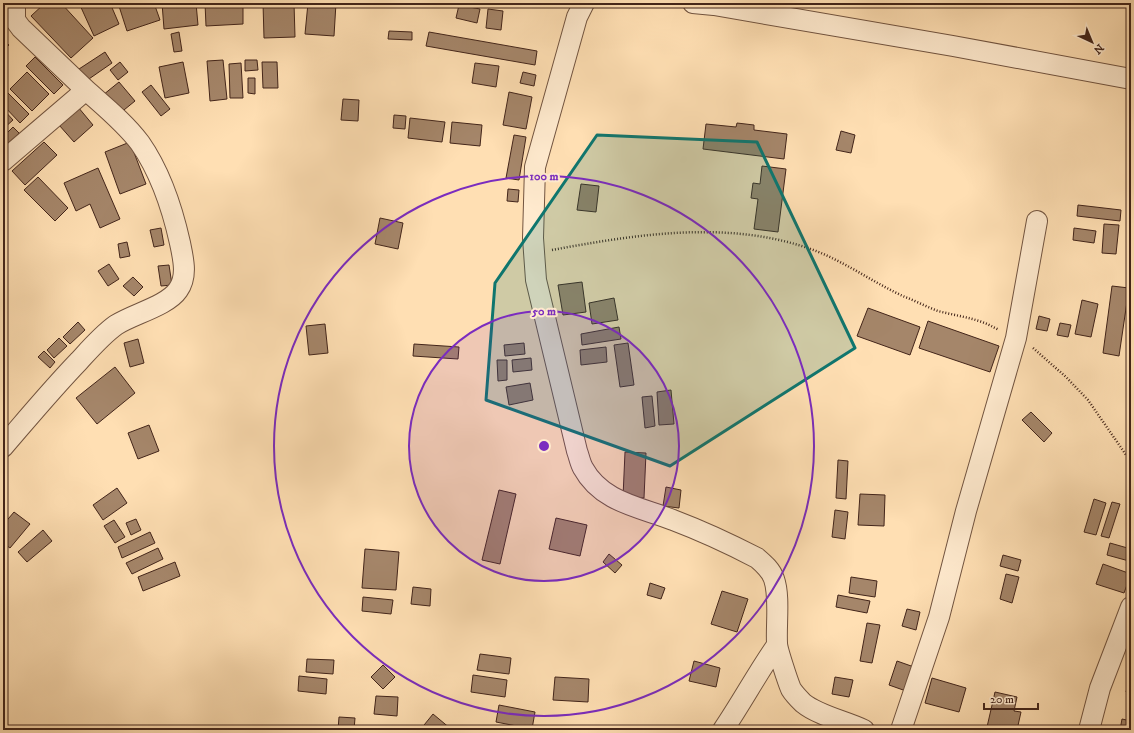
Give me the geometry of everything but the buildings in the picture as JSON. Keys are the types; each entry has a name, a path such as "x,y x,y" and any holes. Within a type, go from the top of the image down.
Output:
{"street":[{"path":"3,447 98,340 116,325 168,300 178,290 184,275 183,257 175,222 166,190 153,163 139,142 121,122 20,28 15,20 15,3"},
{"path":"584,3 577,17 535,167 533,238 536,280 577,451 583,468 592,481 625,504 680,523 757,558 767,566 774,578 776,588 778,622 777,645 792,690 804,703 818,712 850,723 864,730"},
{"path":"693,3 714,5 937,43 1131,79"},
{"path":"3,161 86,90"},
{"path":"901,730 938,617 966,511 1016,338 1037,221"},
{"path":"1089,730 1100,688 1131,607"},
{"path":"723,730 740,706 760,669 777,645"}],"path":[{"path":"534,254 595,242 636,236 695,232 734,233 782,241 816,251 861,272 903,296 931,308 982,322 1035,349 1066,377 1088,400 1131,462"}],"highlighted area":[{"path":"597,135 757,142 855,348 670,466 486,400 495,283"}]}
